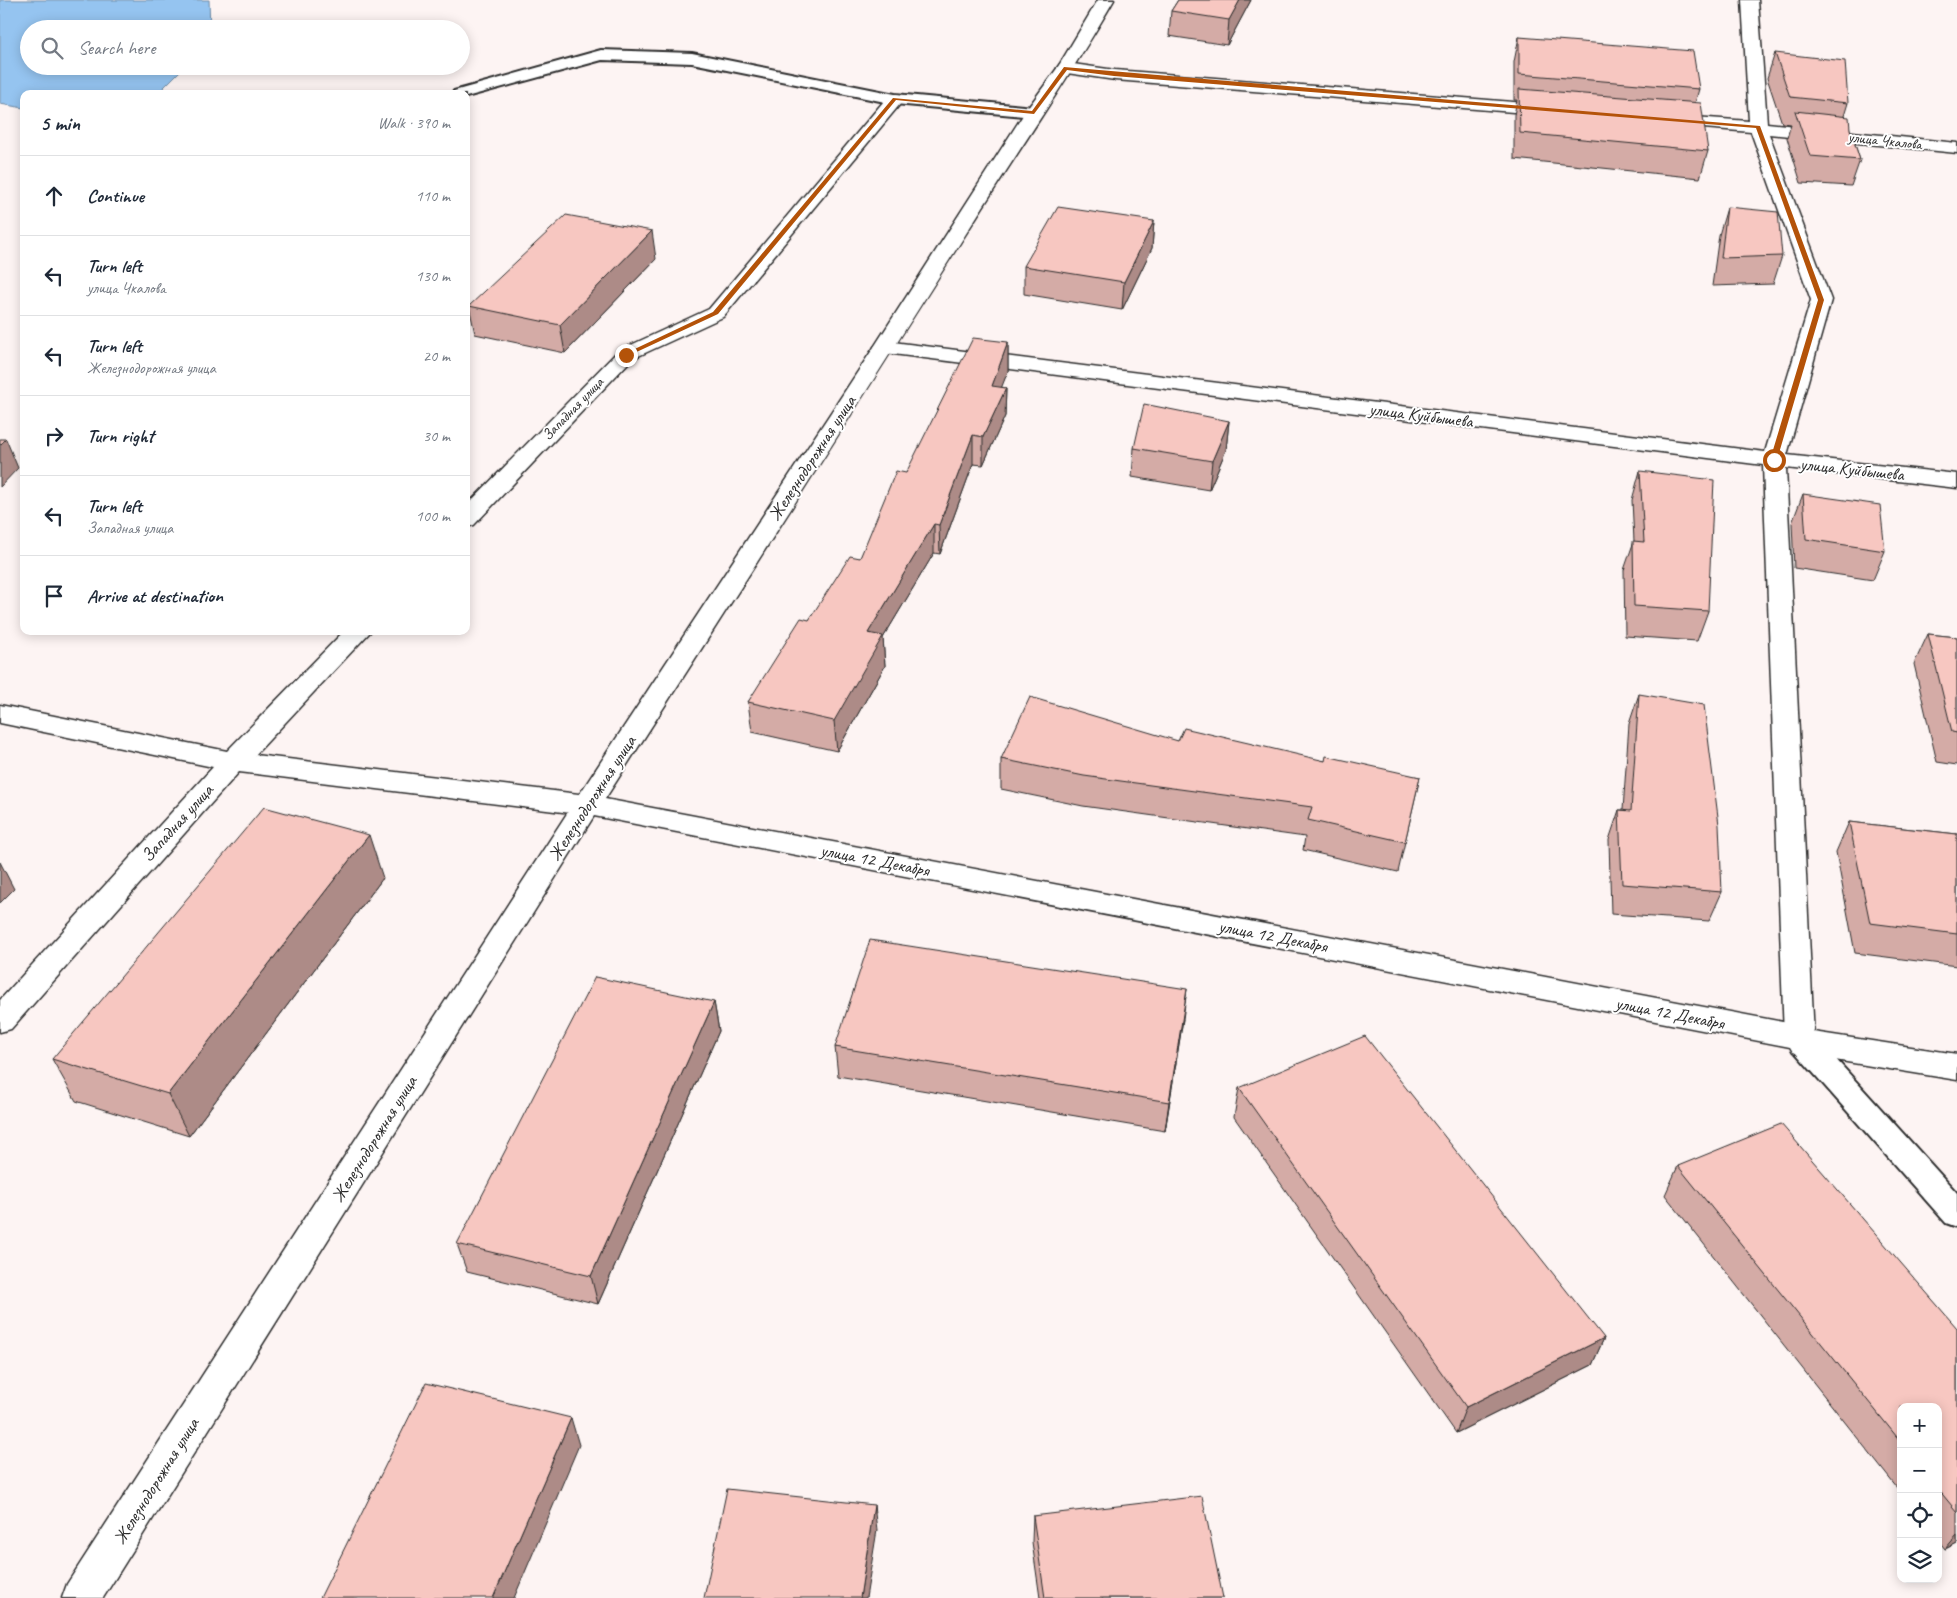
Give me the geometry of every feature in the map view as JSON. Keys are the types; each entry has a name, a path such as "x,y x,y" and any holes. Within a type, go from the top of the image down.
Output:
{"street":[{"name":"Железнодорожная улица","path":"81,1598 587,805 885,347 1034,112 1066,68 1106,0"},
{"path":"1750,0 1758,127 1821,300 1774,460 1801,1040"},
{"path":"1066,68 1114,75 1570,112"},
{"name":"Западная улица","path":"470,516 626,355 716,313 895,99"},
{"name":"улица Чкалова","path":"1649,118 1758,127 1957,148"},
{"name":"улица Куйбышева","path":"885,347 1774,460 1957,481"},
{"name":"Западная улица","path":"0,1020 233,762 355,635"},
{"name":"улица 12 Декабря","path":"0,714 233,762 587,805 1801,1040 1957,1067"}],"lane":[{"path":"470,91 601,55 692,58 895,99 1034,112"},
{"path":"1801,1040 1957,1214"}],"water":[{"path":"0,0 209,0 210,20 20,20 20,75 176,75 161,90 20,90 20,107 0,104"}],"building":[{"path":"1178,0 1240,0 1229,20 1171,11"},
{"path":"1519,37 1693,51 1699,89 1519,74"},
{"path":"1775,53 1845,61 1848,103 1790,97"},
{"path":"1519,89 1701,103 1708,151 1520,133"},
{"path":"1795,111 1849,117 1850,129 1860,160 1810,156"},
{"path":"1058,207 1154,221 1124,282 1024,266"},
{"path":"1727,207 1778,212 1782,256 1721,258"},
{"path":"566,215 652,231 560,325 470,305"},
{"path":"973,338 1008,342 992,386 1006,388 983,437 973,435 939,525 934,524 868,633 883,636 834,721 748,702 801,618 809,620 850,556 860,558 896,471 906,473"},
{"path":"1144,404 1229,421 1212,461 1134,448"},
{"path":"0,439 6,439 0,445"},
{"path":"1640,471 1714,480 1708,611 1634,606 1633,541 1644,542"},
{"path":"1803,494 1880,505 1885,551 1806,539"},
{"path":"1928,634 1957,637 1957,733 1952,732"},
{"path":"1639,694 1704,705 1719,825 1722,892 1622,884 1619,810 1631,811"},
{"path":"1030,697 1178,741 1184,728 1325,761 1326,756 1420,777 1405,842 1308,820 1312,807 1084,776 1001,759"},
{"path":"264,807 369,835 168,1094 52,1059"},
{"path":"1849,822 1957,834 1957,934 1870,923"},
{"path":"870,940 1187,989 1169,1102 835,1047"},
{"path":"595,977 714,1002 591,1276 457,1244"},
{"path":"1365,1036 1604,1338 1466,1407 1239,1088"},
{"path":"1781,1124 1957,1328 1957,1512 1942,1494 1942,1403 1897,1403 1897,1437 1678,1166"},
{"path":"426,1383 571,1418 493,1598 320,1598"},
{"path":"727,1489 874,1505 860,1598 704,1598"},
{"path":"1202,1496 1223,1598 1045,1598 1033,1516"}],"route":[{"path":"626,355 716,313 895,99 1034,112 1066,68 1114,75 1758,127 1821,300 1774,460"}]}
